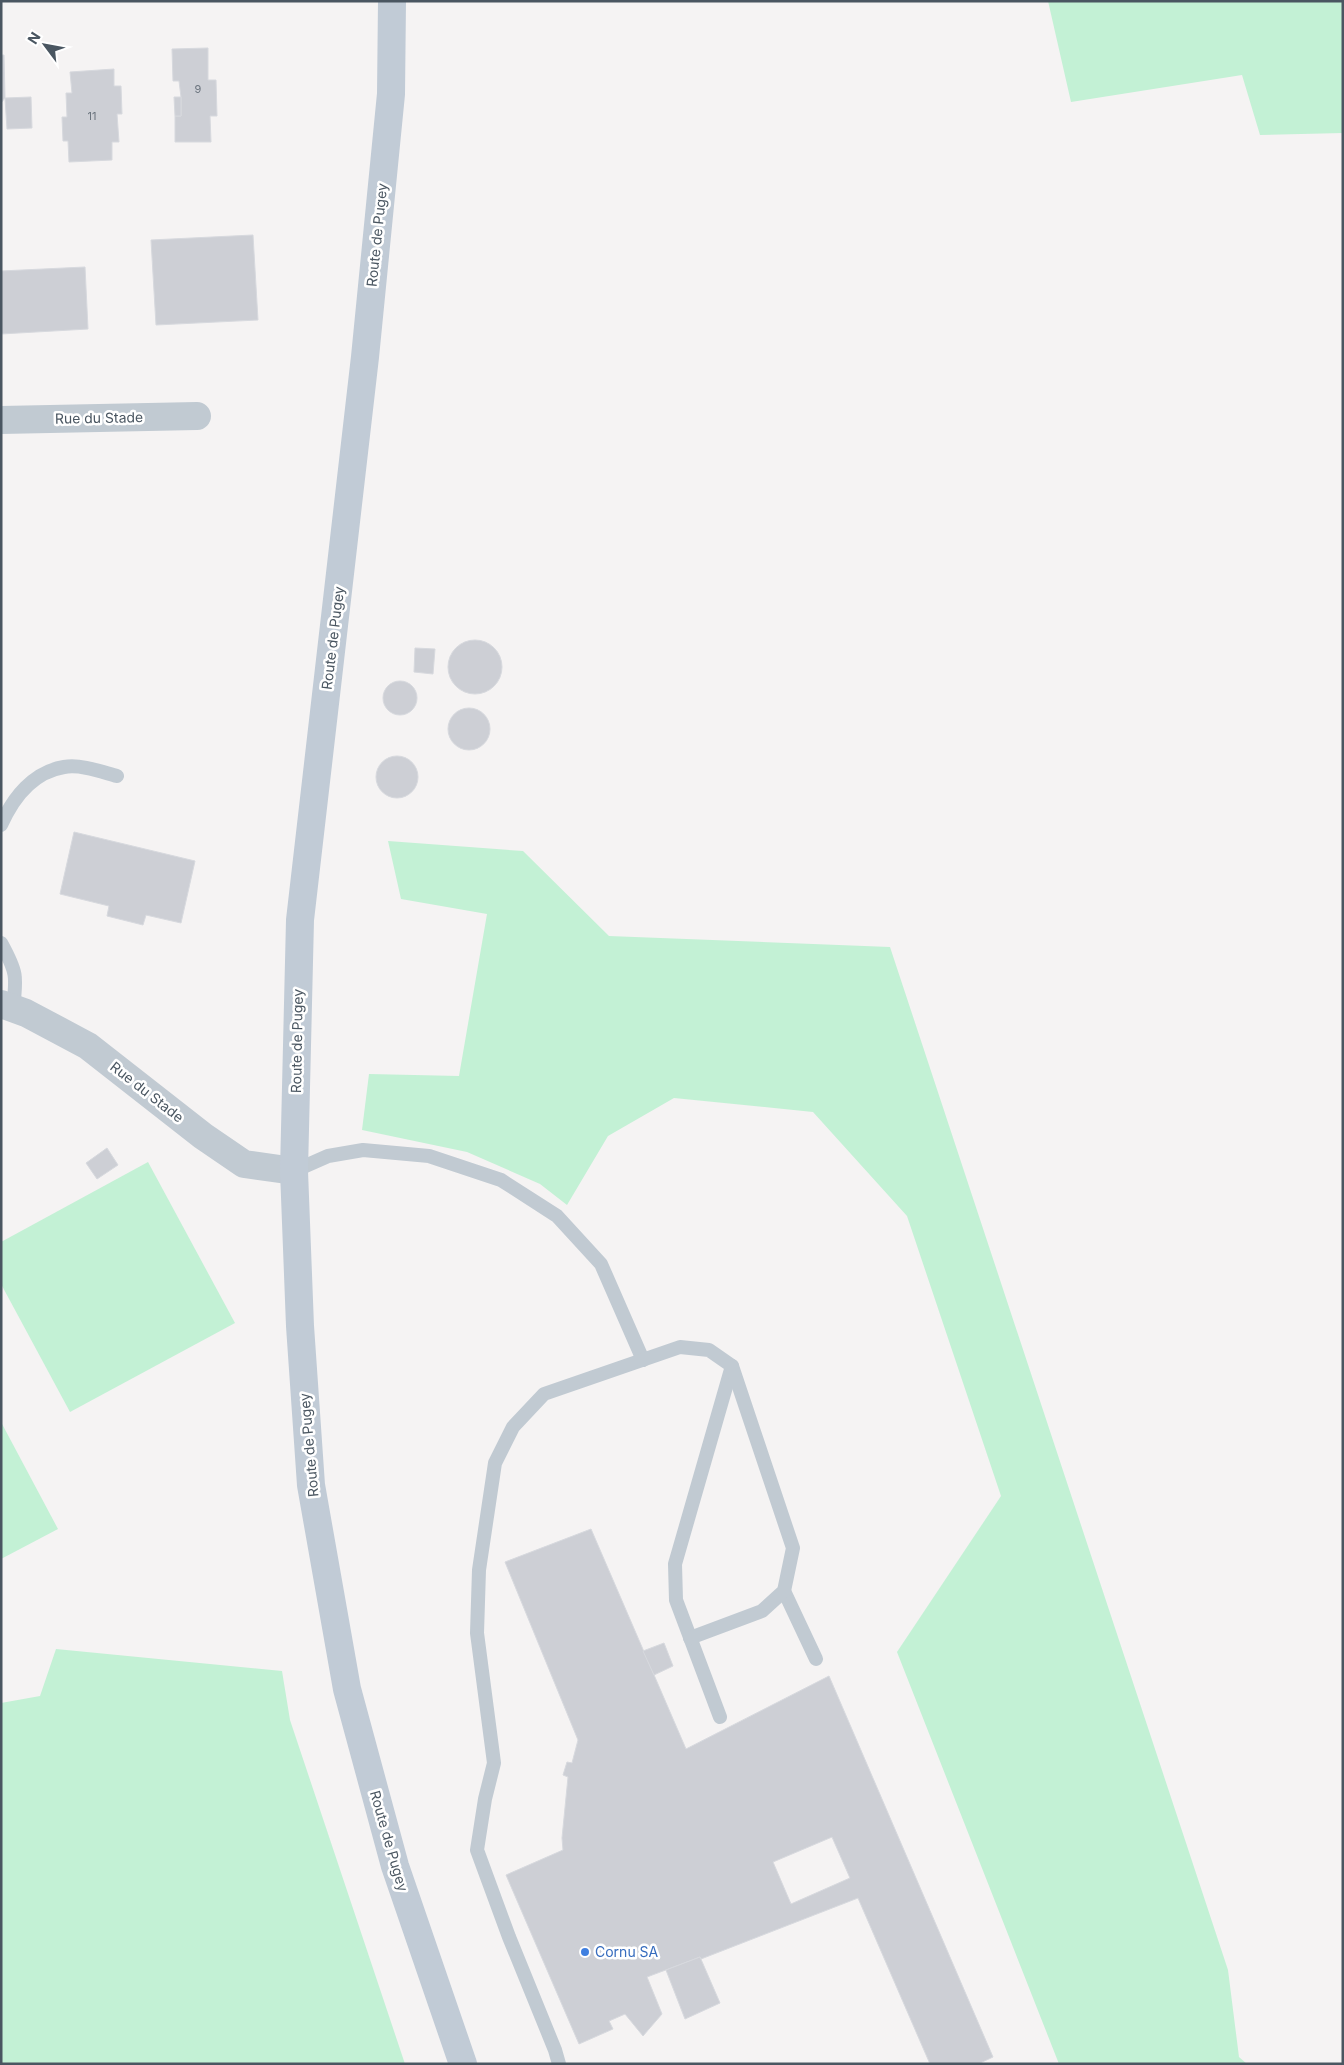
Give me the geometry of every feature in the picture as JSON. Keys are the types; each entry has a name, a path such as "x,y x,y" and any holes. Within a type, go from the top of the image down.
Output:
{"main road":[{"name":"Route de Pugey","path":"392,1 391,94 365,357 300,920 294,1171 300,1326 311,1485 347,1689 395,1866 463,2064"}],"street":[{"name":"Rue du Stade","path":"1,420 197,416"},
{"name":"Rue du Stade","path":"7,1006 26,1013 88,1046 203,1136 244,1164 294,1171"}],"lane":[{"path":"1,824 10,806 27,785 46,773 65,766 89,769 117,776"},
{"path":"1,942 16,977 7,1006"},
{"path":"294,1171 328,1156 363,1150 429,1156 502,1180 557,1216 601,1264 643,1360"},
{"path":"559,2064 477,1850 485,1799 494,1764 477,1633 479,1570 495,1464 513,1427 544,1394 680,1347 708,1350 732,1366 793,1548 784,1591 762,1611 690,1638"},
{"path":"720,1717 676,1600 675,1564 732,1366"},
{"path":"784,1591 816,1659"}],"green space":[{"path":"1048,1 1343,1 1343,133 1260,135 1242,75 1071,102"},
{"path":"388,841 523,851 609,936 890,947 1228,1970 1239,2057 1247,2064 1059,2064 897,1652 1001,1496 907,1216 813,1112 674,1098 608,1136 567,1205 540,1184 467,1152 362,1130 369,1074 459,1076 487,914 401,899"},
{"path":"148,1162 235,1323 70,1412 1,1284 1,1242"},
{"path":"1,1422 58,1529 1,1559"},
{"path":"56,1649 282,1671 290,1720 405,2064 1,2064 1,1703 40,1696"}],"building":[{"path":"208,48 208,80 216,80 217,116 210,116 211,142 175,142 175,116 181,116 181,97 179,81 173,81 172,49"},
{"path":"1,55 4,55 5,98 1,103"},
{"path":"114,69 114,86 121,86 122,114 117,114 119,142 112,142 112,160 69,162 68,141 63,141 62,117 67,117 66,93 72,93 70,72"},
{"path":"31,97 32,128 7,129 5,98"},
{"path":"174,97 181,97 181,116 175,116"},
{"path":"253,235 258,320 156,325 151,240"},
{"path":"85,267 88,329 1,334 1,271"},
{"path":"475,640 485,642 494,648 500,657 502,667 500,677 494,686 485,692 475,694 465,692 456,686 450,677 448,667 450,657 456,648 465,642"},
{"path":"415,648 435,649 433,674 414,672"},
{"path":"400,681 412,686 417,698 412,710 400,715 388,710 383,698 388,686"},
{"path":"473,708 481,711 487,717 490,729 487,741 481,747 465,750 457,747 451,741 448,725 451,717 457,711"},
{"path":"401,756 409,759 415,765 418,777 415,789 409,795 393,798 385,795 379,789 376,773 379,765 385,759"},
{"path":"74,832 195,861 181,923 146,915 143,925 107,916 109,906 60,894"},
{"path":"107,1148 118,1165 97,1179 86,1163"},
{"path":"591,1529 686,1749 829,1676 993,2057 978,2064 930,2064 858,1898 701,1959 700,1957 647,1977 662,2014 643,2036 625,2014 609,2021 613,2029 579,2044 506,1875 563,1850 562,1838 568,1777 563,1775 567,1762 572,1763 578,1740 505,1562","holes":["832,1837 850,1878 791,1904 773,1862"]},
{"path":"664,1643 673,1666 654,1675 643,1651"},
{"path":"700,1957 720,2003 685,2019 666,1970"}],"place":[{"name":"Cornu SA","path":"585,1952"}]}
